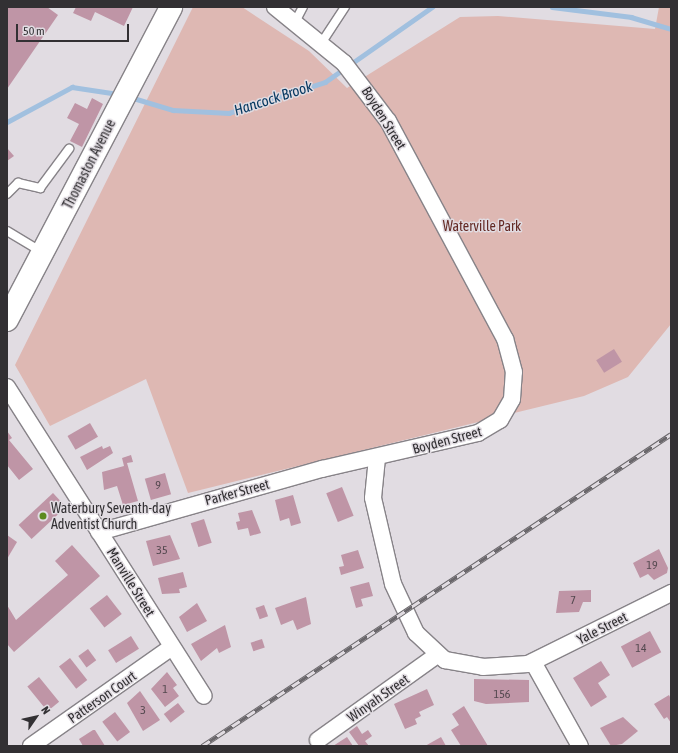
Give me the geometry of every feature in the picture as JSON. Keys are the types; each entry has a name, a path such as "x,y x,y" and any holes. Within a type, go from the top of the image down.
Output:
{"main road":[{"name":"Thomaston Avenue","path":"7,320 171,7"}],"street":[{"name":"Boyden Street","path":"275,7 322,42 359,79 404,148 489,306 510,351 515,381 509,407 490,428 377,458"},
{"name":"Manville Street","path":"7,387 204,696"},
{"name":"Parker Street","path":"99,532 322,469 377,458"},
{"path":"377,458 373,498 389,570 412,625 438,655 472,666 511,667 533,662 580,746"},
{"name":"Yale Street","path":"533,662 671,593"},
{"name":"Patterson Court","path":"31,746 172,647"},
{"name":"Winyah Street","path":"318,740 438,655"}],"lane":[{"path":"295,22 303,7"},
{"path":"322,42 345,7"},
{"path":"7,194 18,183 40,188 69,149"},
{"path":"7,231 43,253"}],"green space":[{"name":"Waterville Park","path":"193,7 242,7 309,51 347,88 460,17 498,16 655,29 659,7 671,7 671,324 628,377 584,396 188,493 146,379 50,426 15,365"}],"building":[{"path":"7,7 47,7 58,15 7,89"},
{"path":"76,7 133,7 124,26 95,12 91,21 73,13"},
{"path":"92,98 103,104 82,147 70,141 79,124 67,118 75,103 87,109"},
{"path":"7,148 14,156 7,161"},
{"path":"614,349 622,362 604,373 596,360"},
{"path":"90,423 98,437 75,450 67,436"},
{"path":"7,431 12,438 9,440 33,469 19,480 7,465"},
{"path":"102,446 103,449 110,446 113,453 87,470 80,457"},
{"path":"131,455 133,462 127,463 138,501 123,505 117,486 104,490 102,472 124,466 122,458"},
{"path":"165,473 171,494 151,500 145,479"},
{"path":"342,487 354,516 338,522 326,493"},
{"name":"Waterbury Seventh-day Adventist Church","path":"53,493 66,507 32,539 19,525"},
{"path":"293,495 301,523 291,526 289,518 280,521 275,500"},
{"path":"252,510 261,533 250,536 248,528 238,530 236,522 240,521 238,513"},
{"path":"204,519 212,543 198,547 191,523"},
{"path":"7,535 17,542 7,559"},
{"path":"170,535 180,559 153,566 146,541"},
{"path":"72,545 100,576 14,652 7,644 7,605 16,620 68,575 55,561"},
{"path":"659,549 668,568 667,573 654,580 648,574 640,578 633,563"},
{"path":"358,550 364,568 341,575 339,567 344,566 341,555"},
{"path":"183,572 187,587 179,589 180,593 162,594 158,578"},
{"path":"369,582 373,596 361,599 363,606 356,608 350,587"},
{"path":"591,590 591,602 583,602 579,612 556,613 559,591"},
{"path":"107,595 122,614 104,627 90,609"},
{"path":"306,597 311,624 297,630 293,620 281,625 275,608"},
{"path":"197,603 207,621 187,632 179,617"},
{"path":"264,605 268,616 260,619 256,608"},
{"path":"225,625 231,647 219,653 217,648 201,661 191,644"},
{"path":"650,631 661,652 632,668 621,646"},
{"path":"131,636 139,649 116,663 108,650"},
{"path":"262,639 265,648 253,651 251,643"},
{"path":"88,649 96,660 87,667 78,656"},
{"path":"70,658 87,680 76,689 59,667"},
{"path":"601,661 610,675 598,683 607,697 591,707 573,678"},
{"path":"167,672 177,685 173,688 179,696 165,707 151,689"},
{"path":"39,677 59,702 47,711 27,686"},
{"path":"474,679 529,680 529,702 486,704 474,701"},
{"path":"427,689 434,705 419,712 421,716 415,719 417,724 405,729 394,704"},
{"path":"140,691 160,720 143,731 127,703"},
{"path":"669,695 671,699 671,723 667,717 664,719 654,704"},
{"path":"178,703 185,712 171,723 164,714"},
{"path":"464,706 488,746 461,746 451,730 459,725 452,714"},
{"path":"115,712 130,732 117,742 102,722"},
{"path":"623,717 638,731 622,744 611,746 600,728"},
{"path":"357,726 362,734 368,730 372,736 365,741 369,746 359,746 349,732"},
{"path":"95,730 105,746 83,746 79,739"},
{"path":"347,737 353,746 333,746"},
{"path":"441,737 446,746 425,746"}],"waterway":[{"name":"Hancock Brook","path":"130,97 173,110 229,113 325,82 432,7"},
{"name":"Hancock Brook","path":"552,7 631,17 671,29"},
{"name":"Hancock Brook","path":"7,122 72,87 119,94"}],"railway":[{"path":"202,746 671,434"}],"place":[{"name":"Waterbury Seventh-day Adventist Church","path":"43,516"}]}
